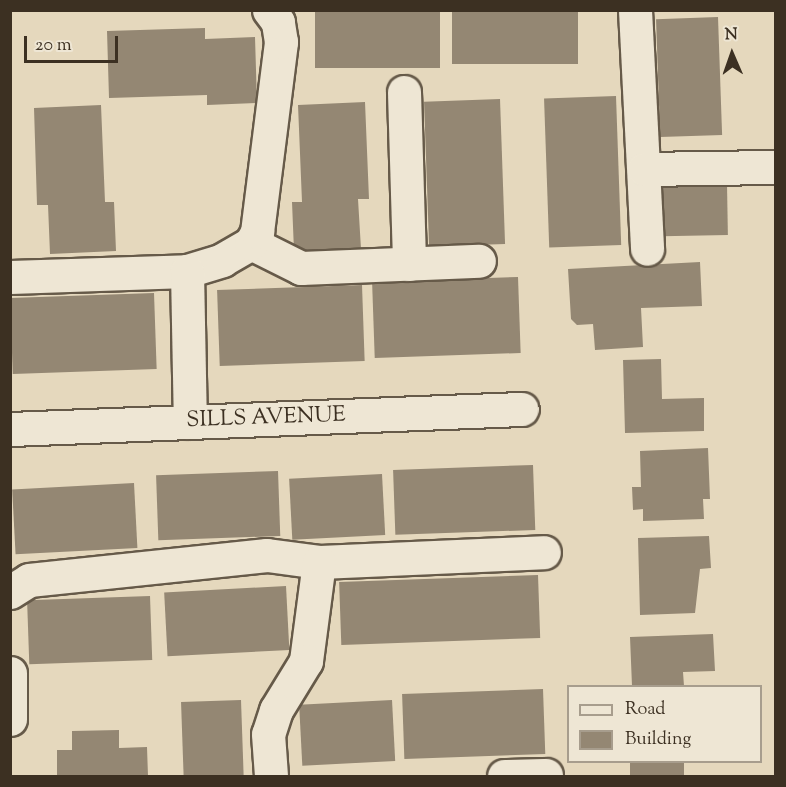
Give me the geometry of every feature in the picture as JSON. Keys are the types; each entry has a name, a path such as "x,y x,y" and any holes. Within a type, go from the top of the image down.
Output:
{"street":[{"path":"10,278 186,271 222,260 251,243 257,232 281,42 278,22 269,10"},
{"path":"635,10 647,249"},
{"path":"404,92 409,264"},
{"path":"644,169 776,167"},
{"path":"251,243 301,268 478,261"},
{"path":"186,271 190,422"},
{"name":"SILLS AVENUE","path":"10,429 522,409"},
{"path":"10,592 29,580 267,555 319,562 544,552"},
{"path":"271,777 268,734 276,710 306,661 319,562"},
{"path":"10,673 10,719"},
{"path":"504,777 546,775"}],"building":[{"path":"315,10 440,10 440,68 315,68"},
{"path":"452,10 578,10 578,64 452,64"},
{"path":"718,17 722,135 660,137 656,19"},
{"path":"205,28 205,39 255,37 257,103 207,105 207,95 109,98 107,31"},
{"path":"616,96 621,245 549,247 544,99"},
{"path":"500,99 505,244 429,247 424,102"},
{"path":"365,102 369,199 358,199 361,249 294,251 292,202 302,202 298,105"},
{"path":"101,105 105,202 114,202 116,251 50,254 48,205 37,205 34,108"},
{"path":"727,184 728,235 662,236 661,185"},
{"path":"700,262 702,306 641,308 643,347 595,350 593,324 577,325 571,319 568,269"},
{"path":"518,277 521,353 375,358 372,282"},
{"path":"362,285 365,361 220,366 217,290"},
{"path":"154,293 157,369 13,374 10,298"},
{"path":"661,359 662,399 704,398 704,431 625,433 623,360"},
{"path":"708,448 710,499 703,499 704,519 643,521 643,509 633,510 632,487 641,487 640,451"},
{"path":"533,465 535,530 395,535 393,470"},
{"path":"278,471 280,536 158,540 156,475"},
{"path":"382,474 385,535 292,540 289,479"},
{"path":"134,483 137,548 16,554 12,489"},
{"path":"709,536 711,568 700,569 695,613 640,615 638,538"},
{"path":"538,575 540,638 341,645 339,582"},
{"path":"286,586 289,650 168,656 164,592"},
{"path":"150,596 152,660 29,664 27,600"},
{"path":"713,634 715,671 683,672 684,685 632,685 630,637"},
{"path":"543,689 545,754 404,759 402,694"},
{"path":"241,700 244,776 184,776 181,702"},
{"path":"392,700 395,761 302,766 299,705"},
{"path":"119,730 119,748 147,747 148,776 57,776 57,750 72,750 72,731"},
{"path":"630,763 684,763 684,776 630,776"}]}
